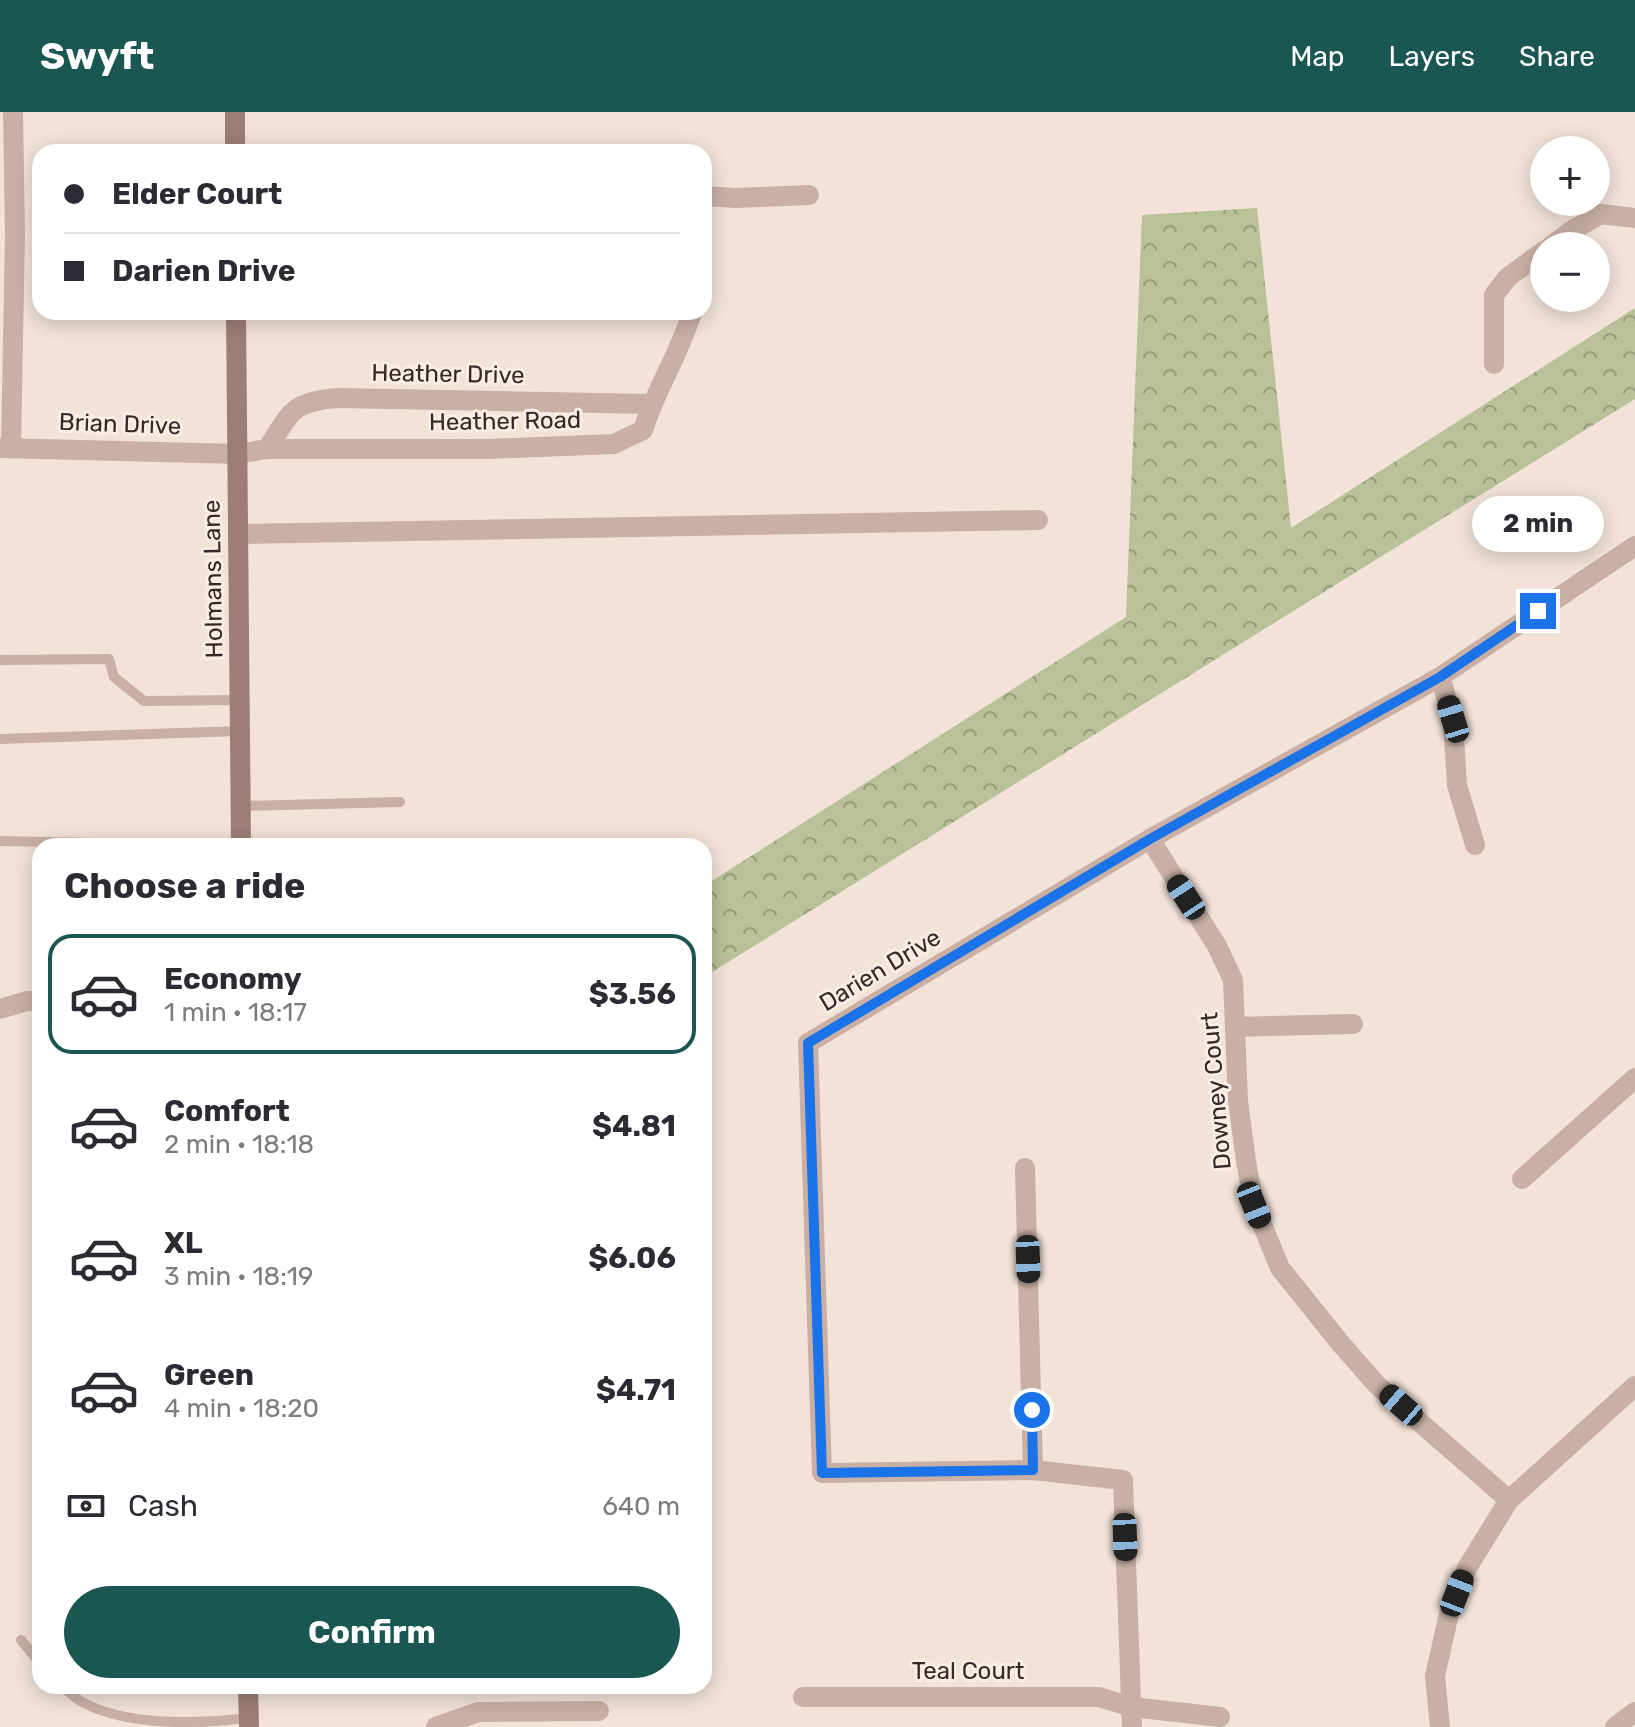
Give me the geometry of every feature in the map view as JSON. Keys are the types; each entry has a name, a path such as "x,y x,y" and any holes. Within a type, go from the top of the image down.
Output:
{"main road":[{"path":"235,112 235,144"},
{"name":"Holmans Lane","path":"236,320 241,838"},
{"path":"248,1694 249,1722"}],"street":[{"path":"5,448 15,234 13,112"},
{"path":"712,196 809,195"},
{"path":"1570,232 1601,214 1635,218"},
{"path":"1494,364 1494,295 1508,277 1530,261"},
{"name":"Heather Road","path":"238,454 267,449 487,449 614,444 643,430 690,320"},
{"name":"Heather Drive","path":"267,449 292,411 312,400 652,404"},
{"name":"Brian Drive","path":"5,448 238,454"},
{"path":"238,534 1038,520"},
{"name":"Darien Drive","path":"1132,1717 1123,1480 1033,1470 822,1473 808,1043 1150,839 1440,677 1635,546"},
{"path":"1440,677 1453,719 1457,785 1475,845"},
{"name":"Downey Court","path":"1150,839 1217,946 1233,980 1238,1101 1248,1176 1254,1205 1280,1268 1377,1385 1509,1500"},
{"path":"0,1009 32,1001"},
{"path":"1235,1027 1353,1024"},
{"path":"1522,1179 1635,1078"},
{"path":"1025,1168 1033,1470"},
{"path":"1440,1727 1435,1676 1448,1618 1467,1568 1509,1500 1635,1386"},
{"name":"Teal Court","path":"803,1697 1099,1697 1132,1717 1220,1717"},
{"path":"436,1727 478,1712 599,1711"},
{"path":"1615,1727 1635,1712"}],"lane":[{"path":"0,660 109,659 114,677 144,701 240,700"},
{"path":"0,739 240,731"},
{"path":"241,806 400,802"},
{"path":"0,841 32,842"},
{"path":"21,1640 32,1653"},
{"path":"72,1694 111,1715 138,1721 200,1724 249,1722"}],"green space":[{"path":"1257,208 1291,528 1635,308 1635,399 712,972 712,881 1126,617 1142,215"}],"route":[{"path":"1032,1410 1033,1470 822,1473 808,1043 1150,839 1440,677 1538,611"}]}
